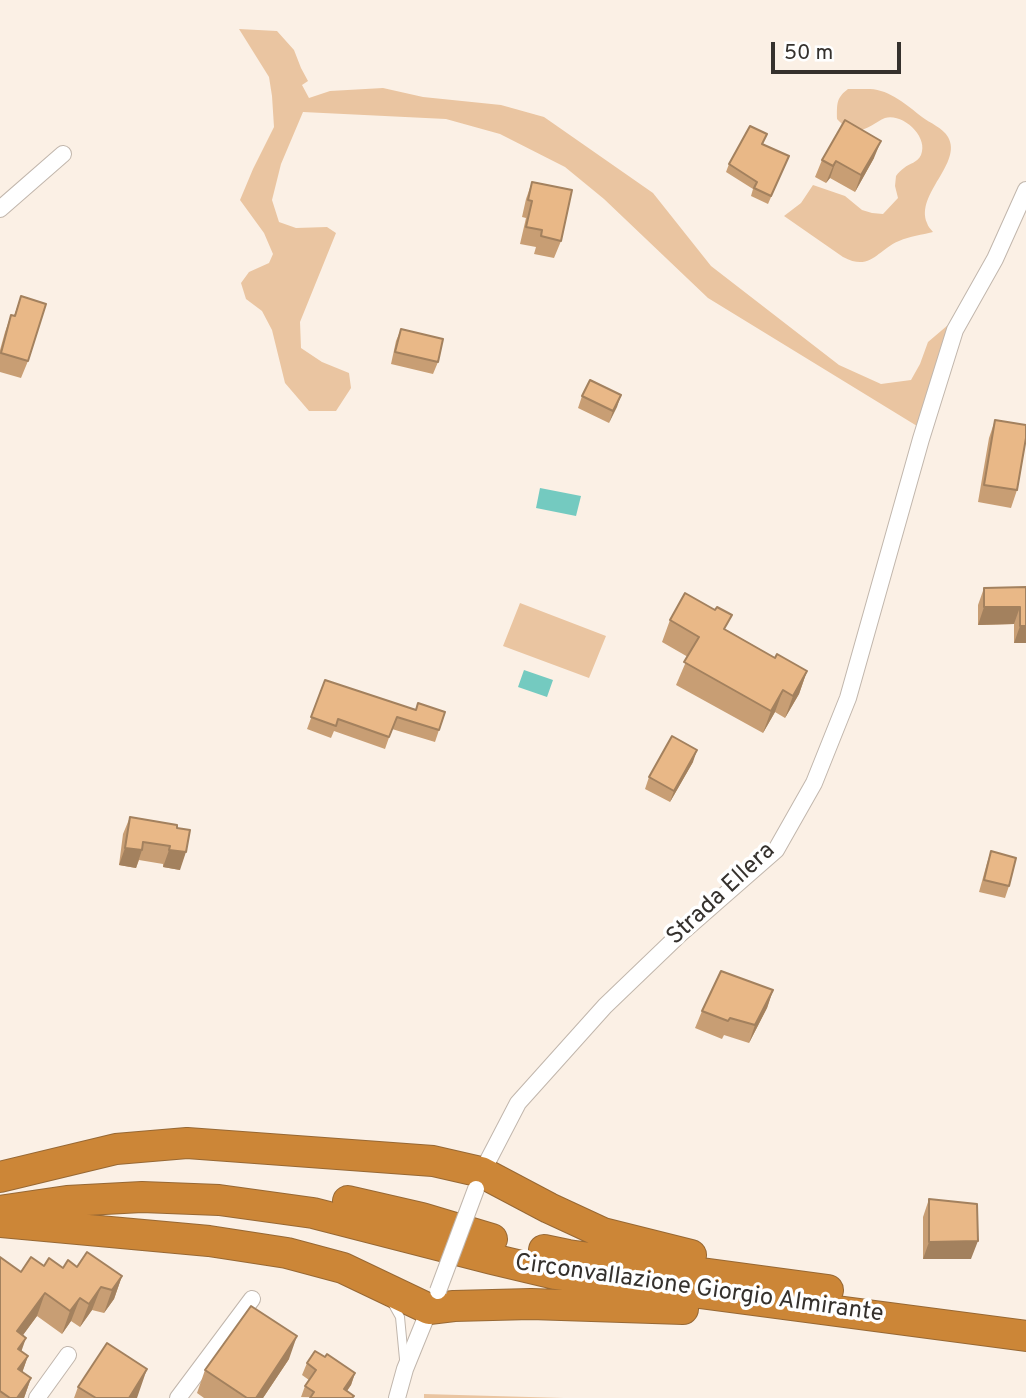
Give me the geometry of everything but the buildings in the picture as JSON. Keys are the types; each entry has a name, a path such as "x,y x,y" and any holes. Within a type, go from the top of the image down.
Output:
{"highway":[{"path":"0,1177 116,1149 187,1143 433,1161 603,1233 724,1263 775,1293"},
{"name":"Circonvallazione Giorgio Almirante","path":"0,1191 72,1181 171,1177 328,1196 422,1218 500,1241 568,1255 1026,1336"},
{"name":"Circonvallazione Giorgio Almirante","path":"0,1211 67,1201 142,1197 219,1200 313,1213 555,1274 1026,1315"},
{"path":"0,1222 209,1241 287,1253 343,1268 375,1283 454,1306 531,1304 714,1310 775,1293"}],"street":[{"path":"0,209 63,154"},
{"name":"Strada Ellera","path":"397,1398 405,1369 479,1180 519,1103 605,1006 680,934 776,850 814,783 848,698 954,330 995,259 1026,190"},
{"path":"178,1398 252,1299"},
{"path":"37,1398 68,1355"}],"lane":[{"path":"375,1283 400,1317 405,1369"}],"shaded area":[{"path":"239,29 277,31 294,50 308,81 302,85 309,98 330,91 383,88 423,97 501,105 544,117 653,193 711,266 839,365 881,384 911,380 928,342 948,325 917,426 708,298 604,199 565,167 500,134 446,119 303,112 281,164 272,200 279,222 296,228 327,227 336,233 300,322 301,348 322,362 349,373 351,388 336,411 309,411 285,383 272,330 262,311 246,299 241,283 249,272 269,263 273,254 264,233 240,200 274,127 269,77"},
{"path":"848,89 870,89 891,95 943,131 951,147 945,168 927,201 927,223 933,232 899,241 873,258 860,262 843,257 784,216 801,203 813,185 845,196 862,210 883,214 898,198 896,176 921,155 918,134 899,119 885,118 859,130 843,125 837,119 837,105 841,95"},
{"path":"520,603 606,636 589,678 503,646"},
{"path":"424,1394 564,1398 424,1398"}],"water":[{"path":"540,488 581,496 576,516 536,508"},
{"path":"524,670 553,680 547,697 518,687"}]}
